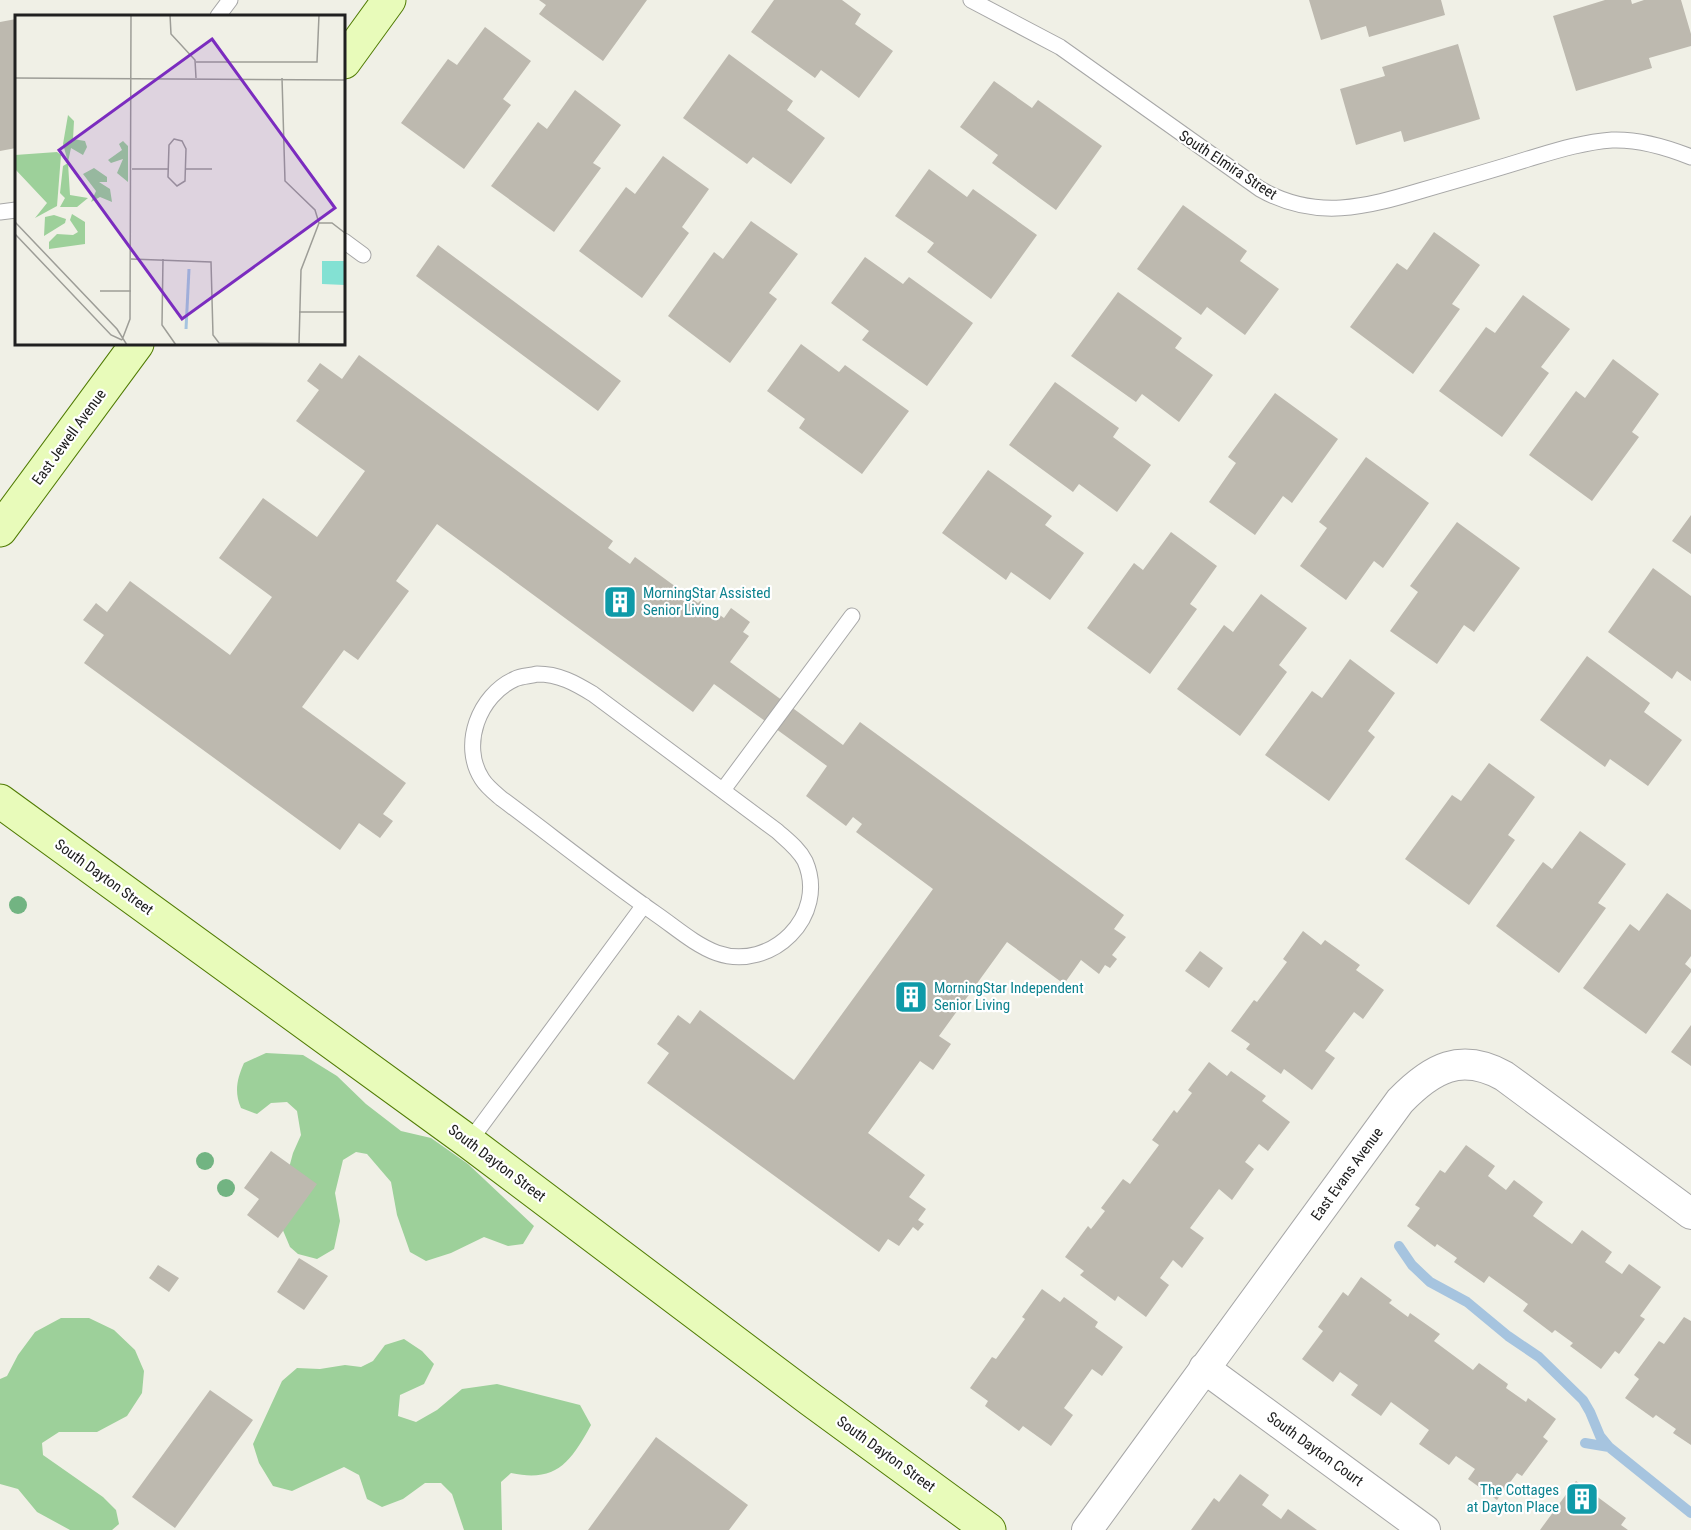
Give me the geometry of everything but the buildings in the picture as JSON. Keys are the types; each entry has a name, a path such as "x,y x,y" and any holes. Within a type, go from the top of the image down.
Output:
{"street":[{"path":"345,61 389,0"},
{"name":"East Jewell Avenue","path":"0,530 136,345"},
{"name":"South Dayton Street","path":"0,801 469,1142 801,1392 989,1530"},
{"name":"East Evans Avenue","path":"1087,1530 1400,1101 1424,1079 1450,1066 1466,1063 1480,1065 1504,1076 1691,1214"},
{"name":"South Dayton Court","path":"1204,1368 1425,1530"}],"lane":[{"path":"219,15 230,0"},
{"name":"South Elmira Street","path":"971,0 1060,47 1260,189 1277,198 1308,207 1348,209 1381,203 1550,153 1596,142 1624,140 1652,144 1691,158"},
{"path":"0,212 15,210"},
{"path":"345,242 363,255"},
{"path":"723,790 852,616"},
{"path":"549,674 563,678 593,694 777,831 805,861 810,886 809,900 798,927 779,945 755,956 732,957 718,953 698,943 644,905 502,799 483,780 473,751 473,736 481,710 495,692 515,679 549,674"},
{"path":"469,1142 644,905"}],"green space":[{"path":"266,1053 303,1055 337,1076 366,1104 401,1131 431,1138 468,1164 534,1226 523,1244 508,1246 484,1237 451,1253 426,1261 410,1252 397,1215 391,1182 367,1154 356,1152 343,1160 335,1193 340,1221 334,1249 317,1259 298,1254 290,1247 279,1221 282,1194 293,1153 301,1135 297,1111 287,1102 271,1103 257,1114 241,1108 237,1091 244,1063"},
{"path":"61,1318 89,1318 114,1330 135,1350 144,1371 142,1393 127,1416 97,1432 59,1432 42,1443 43,1455 103,1497 116,1510 119,1524 112,1530 70,1530 37,1512 18,1489 0,1484 0,1379 7,1376 18,1355 35,1332"},
{"path":"404,1339 422,1351 434,1364 424,1384 400,1395 398,1416 416,1422 437,1410 462,1389 497,1384 580,1405 591,1425 576,1450 560,1467 540,1475 511,1473 501,1482 502,1530 464,1530 452,1494 441,1483 425,1483 403,1499 382,1507 367,1499 359,1475 344,1467 292,1491 273,1486 259,1463 253,1444 282,1381 297,1368 320,1369 345,1365 361,1367 373,1361 385,1345"}],"waterway":[{"path":"1399,1246 1412,1265 1430,1282 1467,1302 1508,1336 1539,1357 1583,1400 1600,1436 1609,1447 1691,1513"},
{"path":"1585,1443 1609,1447"}],"place":[{"name":"MorningStar Assisted Senior Living","path":"620,602"},
{"name":"MorningStar Independent Senior Living","path":"911,997"},
{"name":"The Cottages at Dayton Place","path":"1582,1499"}]}
